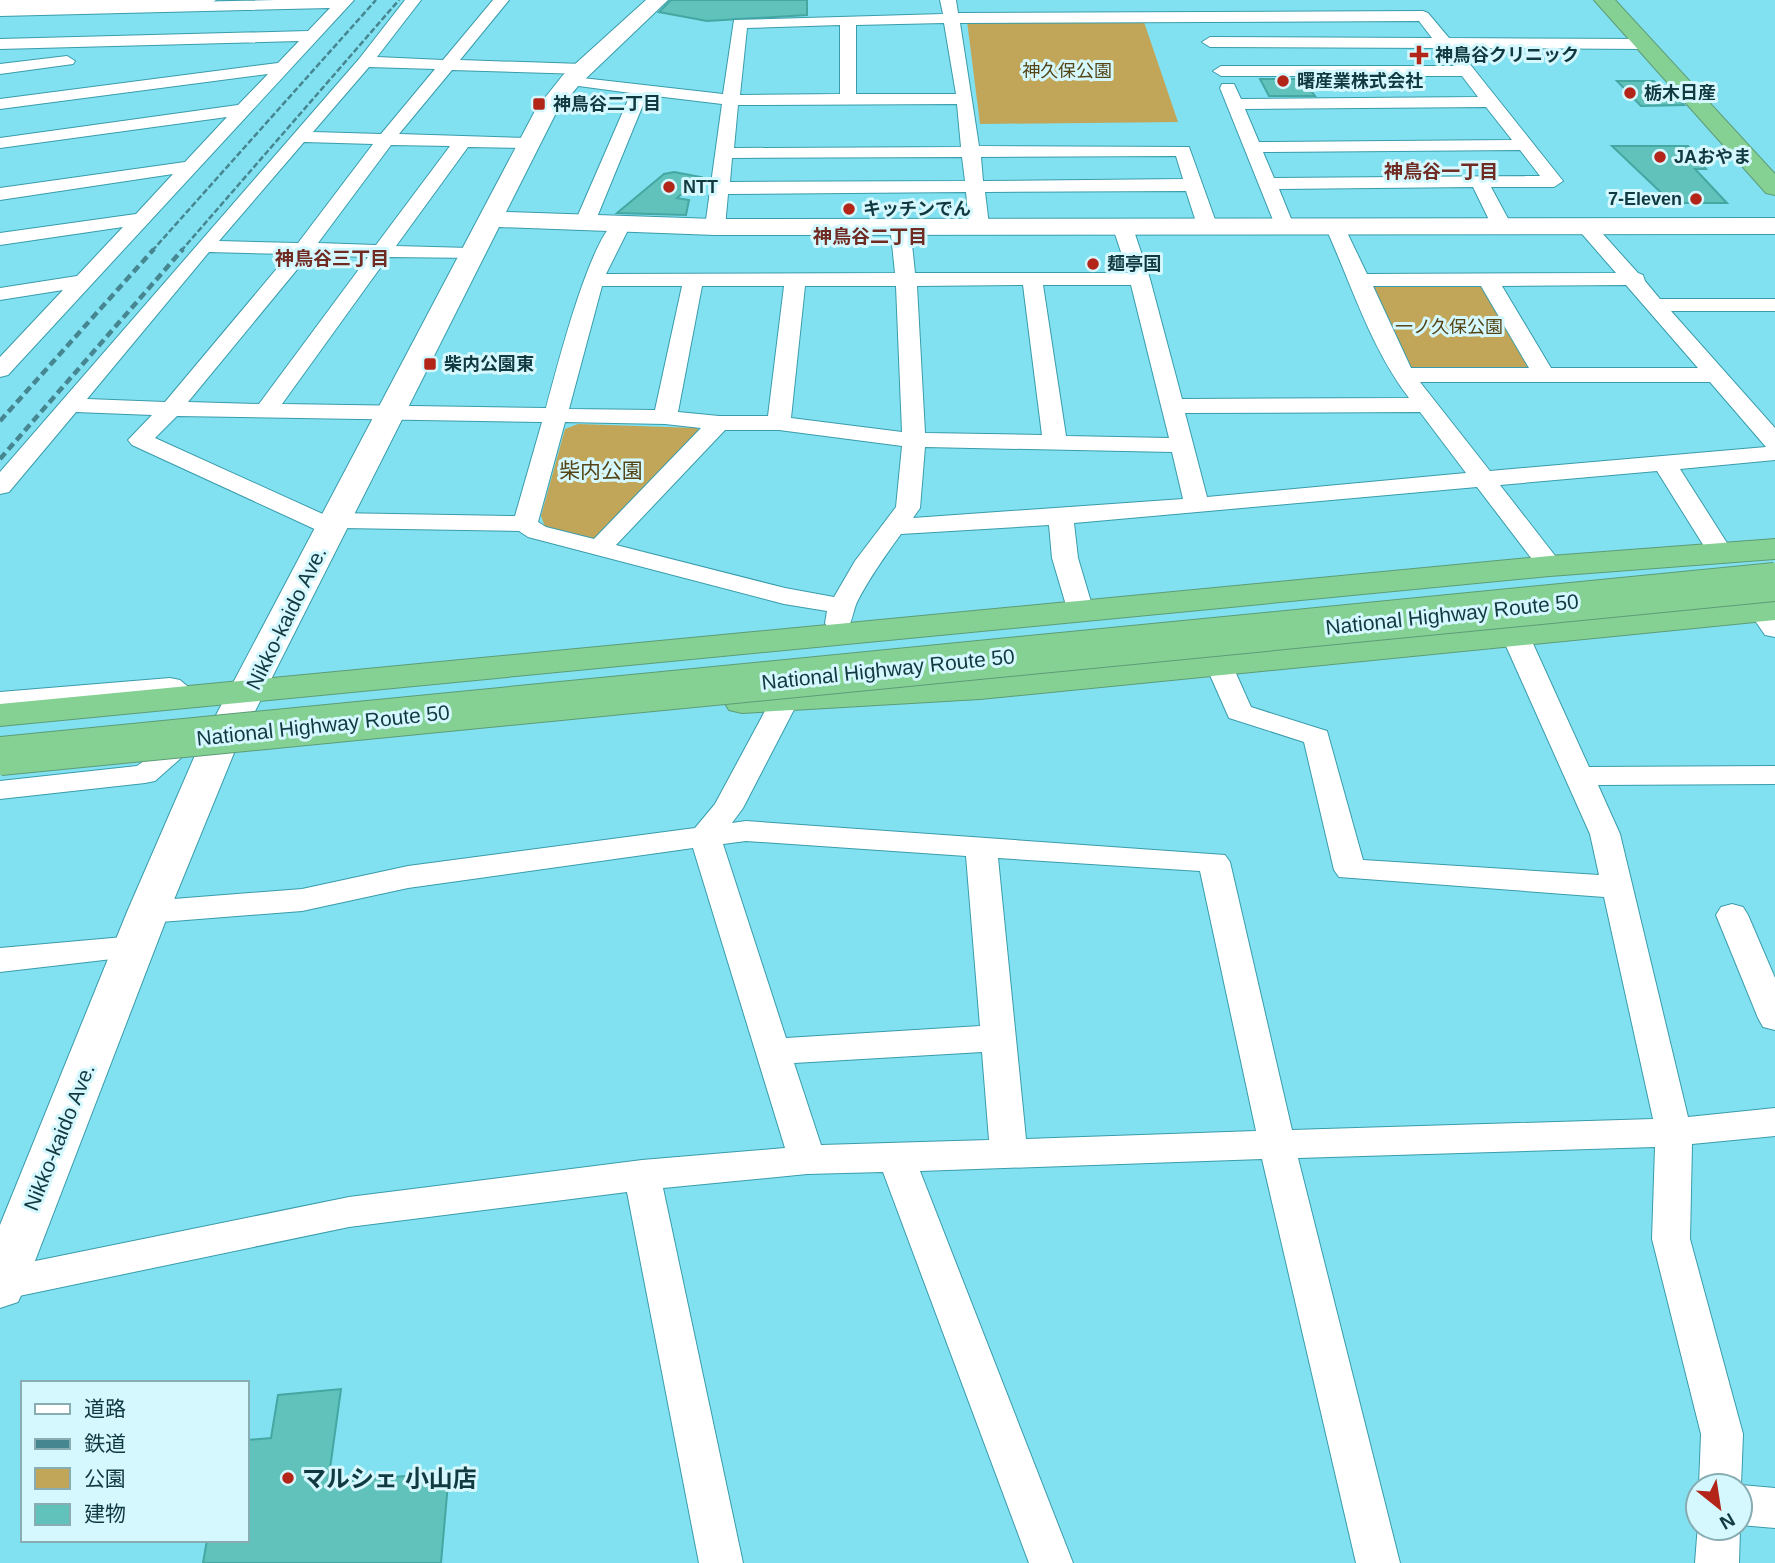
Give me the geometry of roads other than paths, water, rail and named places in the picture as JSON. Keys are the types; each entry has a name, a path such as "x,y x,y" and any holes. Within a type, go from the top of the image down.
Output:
{"highway":[{"path":"1604,0 1775,188"},
{"path":"0,715 250,691 838,621 1081,612 1550,566 1775,549"},
{"name":"National Highway Route 50","path":"0,735 1775,564"},
{"path":"0,774 786,698 981,688 1220,666 1772,608"},
{"name":"National Highway Route 50","path":"0,756 1772,608"}],"main road":[{"path":"0,4 206,0"},
{"name":"Nikko-kaido Ave.","path":"1,1285 141,930 215,752 250,691 389,412 547,109 577,75 658,0"},
{"path":"488,219 715,226 1775,226"}],"street":[{"path":"0,4 76,0"},
{"path":"0,487 204,246 365,62 413,0 419,0"},
{"path":"500,0 445,64 304,249 171,410 140,440 332,524 525,524 537,531 785,596 838,621 864,566 908,508 914,439 906,279 900,225"},
{"path":"948,0 954,18 977,186 979,225"},
{"path":"1206,0 1210,43 1284,226"},
{"path":"1347,0 1360,16"},
{"path":"0,11 345,1"},
{"path":"2,367 145,218 345,1"},
{"path":"156,40 173,8"},
{"path":"715,226 740,23 954,18 1423,16 1554,181 1268,184"},
{"path":"848,20 848,100"},
{"path":"0,44 314,36"},
{"path":"1210,43 1444,41 1643,44"},
{"path":"62,42 76,94"},
{"path":"0,69 67,61"},
{"path":"365,62 445,64 577,75 641,89 730,100 965,99"},
{"path":"0,104 284,67"},
{"path":"1221,71 1466,71"},
{"path":"585,222 641,89"},
{"path":"1235,104 1492,102"},
{"path":"0,143 242,110"},
{"path":"299,137 528,143"},
{"path":"265,411 463,141"},
{"path":"1253,147 1525,145"},
{"path":"725,153 1183,151 1207,225"},
{"path":"0,194 193,166"},
{"path":"1479,182 1502,226"},
{"path":"63,185 74,228"},
{"path":"719,188 1195,185"},
{"path":"0,239 145,218"},
{"path":"525,524 593,280 621,224"},
{"path":"1122,225 1140,279 1197,504"},
{"path":"1335,226 1357,280 1403,375 1550,566"},
{"path":"1586,227 1636,279 1775,442"},
{"path":"204,246 470,254"},
{"path":"1032,279 1055,442"},
{"path":"593,280 1140,279"},
{"path":"1357,280 1636,279"},
{"path":"665,418 693,280"},
{"path":"779,423 795,280"},
{"path":"0,293 82,281"},
{"path":"1489,281 1543,373"},
{"path":"1657,305 1775,304"},
{"path":"1403,375 1717,375"},
{"path":"70,405 171,410 665,418 719,423 779,423 884,439 1183,445"},
{"path":"1174,406 1424,405"},
{"path":"599,548 719,423"},
{"path":"896,527 1061,517 1775,453"},
{"path":"1664,463 1721,554"},
{"path":"1061,517 1065,558 1081,612"},
{"path":"1516,636 1605,834 1615,887 1674,1132 1671,1239 1722,1434 1721,1472"},
{"path":"1220,666 1239,712 1317,737 1350,870 1615,887"},
{"path":"0,700 170,686 186,697"},
{"path":"705,835 728,808 786,698"},
{"path":"0,790 145,775 166,758"},
{"path":"1578,776 1775,775"},
{"path":"0,960 408,877 746,831 1214,862 1278,1146 1378,1563"},
{"path":"705,835 807,1160"},
{"path":"981,846 1009,1154"},
{"path":"1732,915 1775,1018"},
{"path":"772,1052 999,1038"},
{"path":"1,1285 349,1212 642,1175 807,1160 1674,1132 1775,1122"},
{"path":"896,1157 1051,1563"},
{"path":"642,1175 721,1563"},
{"path":"1754,1506 1775,1508"},
{"path":"1717,1563 1718,1542"}],"railway":[{"path":"152,251 376,0"},
{"path":"181,251 399,0"},
{"path":"0,421 154,249"},
{"path":"0,459 183,249"}],"place":[{"name":"神鳥谷クリニック","path":"1419,55"},
{"name":"曙産業株式会社","path":"1283,81"},
{"name":"栃木日産","path":"1630,93"},
{"name":"神鳥谷二丁目","path":"539,104"},
{"name":"JAおやま","path":"1660,157"},
{"name":"NTT","path":"669,187"},
{"name":"7-Eleven","path":"1696,199"},
{"name":"キッチンでん","path":"849,209"},
{"name":"麺亭国","path":"1093,264"},
{"name":"柴内公園東","path":"430,364"},
{"name":"マルシェ 小山店","path":"288,1478"}],"district":[{"name":"神鳥谷一丁目","path":"1441,171"},
{"name":"神鳥谷二丁目","path":"870,236"},
{"name":"神鳥谷三丁目","path":"332,258"}],"park label":[{"name":"神久保公園","path":"1067,71"},
{"name":"一ノ久保公園","path":"1449,327"},
{"name":"柴内公園","path":"601,470"}]}
